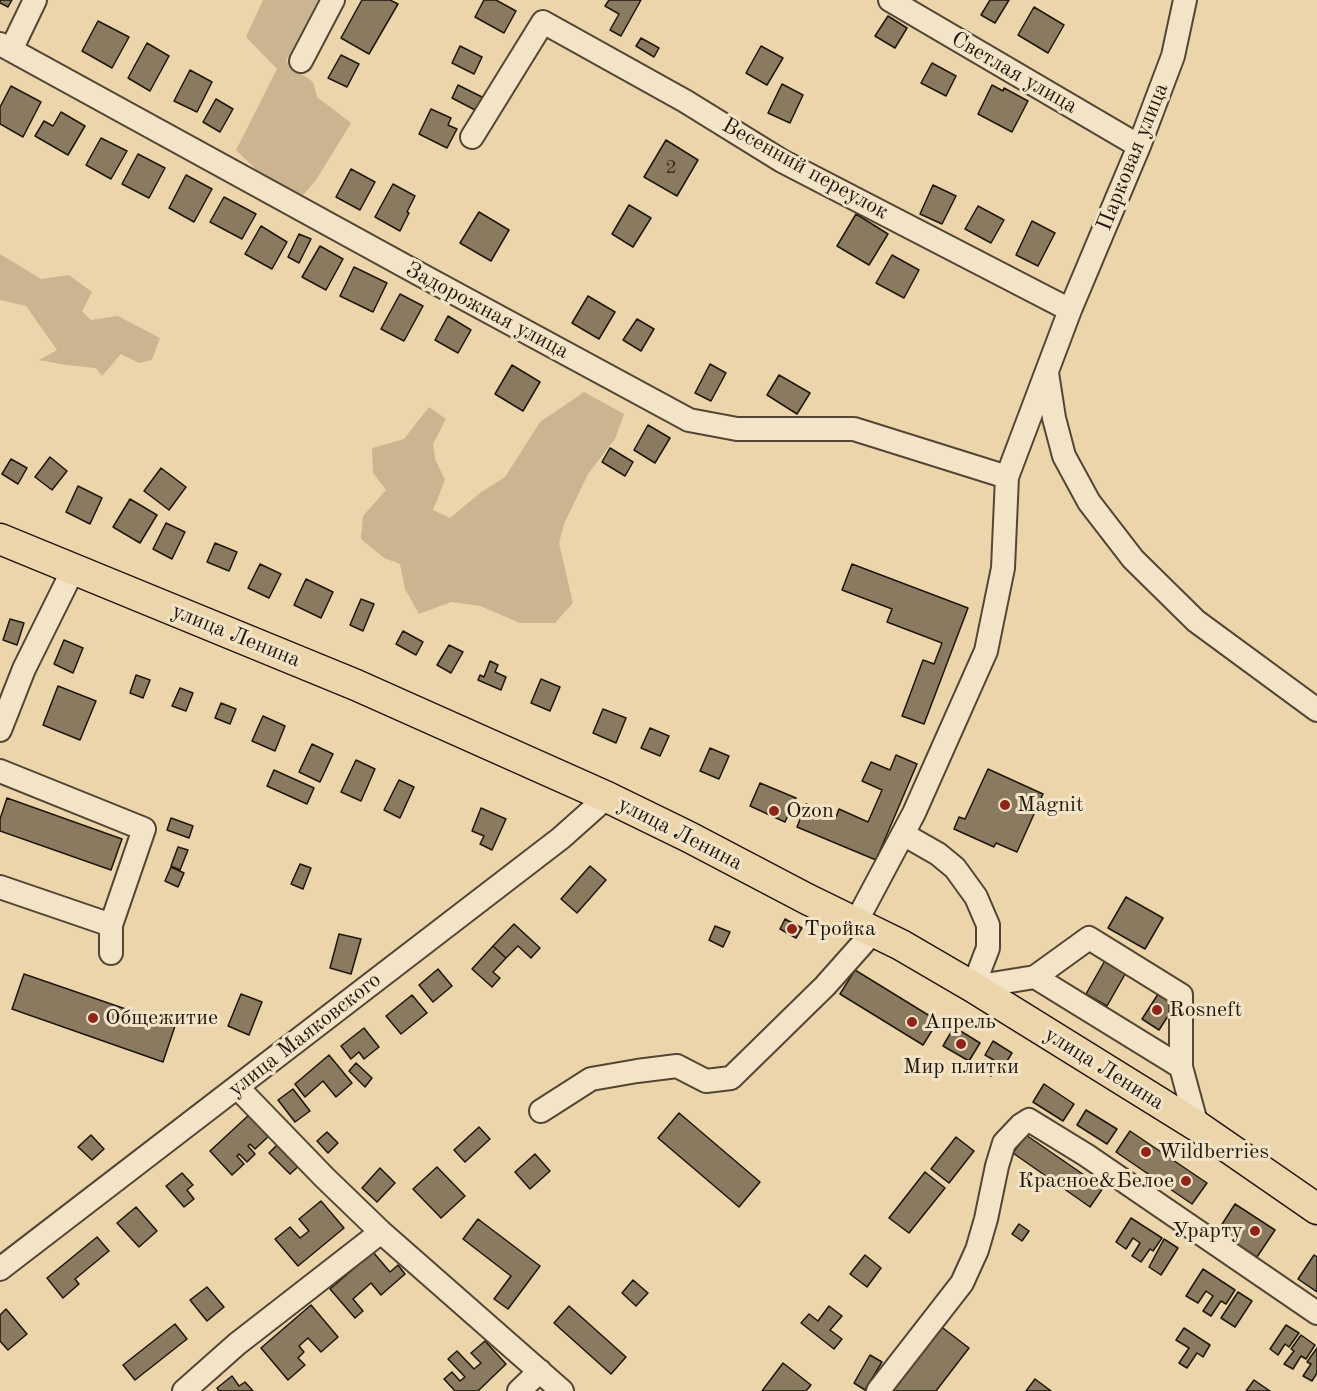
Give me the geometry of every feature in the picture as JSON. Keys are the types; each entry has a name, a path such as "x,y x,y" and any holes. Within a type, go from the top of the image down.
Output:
{"main road":[{"name":"улица Ленина","path":"0,539 356,685 607,797 689,837 900,945 973,987 1197,1126 1317,1209"}],"street":[{"path":"6,47 35,0"},
{"path":"301,60 333,0"},
{"name":"Светлая улица","path":"890,0 1139,146"},
{"name":"Парковая улица","path":"541,1111 591,1079 677,1066 706,1081 730,1078 825,986 864,928 903,834 986,651 1003,568 1007,477 1070,310 1139,146 1173,56 1185,0"},
{"name":"Весенний переулок","path":"472,137 543,22 685,101 782,161 1070,310"},
{"name":"Задорожная улица","path":"6,47 689,420 738,429 854,429 1007,477"},
{"path":"1047,370 1054,418 1064,456 1089,502 1133,559 1196,621 1317,710"},
{"path":"0,730 24,669 73,570"},
{"path":"0,771 144,829 111,925 111,953"},
{"name":"улица Маяковского","path":"0,1269 561,838 607,797"},
{"path":"903,834 955,868 976,897 988,925 988,948 973,987"},
{"path":"0,887 111,925"},
{"path":"973,987 1035,977 1089,938 1181,995 1181,1067 1197,1126"},
{"path":"1035,977 1181,1067"},
{"path":"237,1087 381,1232 562,1391"},
{"path":"878,1391 962,1283 977,1250 1004,1143 1029,1120 1095,1161 1317,1313"},
{"path":"184,1391 237,1344 381,1232"},
{"path":"519,1391 540,1371"}],"shaded area":[{"path":"263,0 318,0 286,61 313,82 317,97 351,123 316,180 303,195 268,181 236,150 277,69 246,37"},
{"path":"0,254 41,279 69,275 92,292 82,311 91,320 118,316 160,338 152,360 139,363 121,354 102,376 96,368 39,360 57,350 26,306 0,300"},
{"path":"584,392 624,414 615,439 588,474 564,524 559,543 573,603 555,623 520,623 480,606 451,602 419,614 405,589 400,564 384,558 361,539 363,516 386,490 373,473 372,448 404,439 429,407 446,419 433,444 435,459 445,480 433,510 450,518 480,493 505,477 540,422"}],"building":[{"path":"0,0 12,0 8,7 0,3"},
{"path":"362,0 390,0 398,4 369,54 341,38"},
{"path":"484,0 496,0 516,11 504,33 475,17"},
{"path":"609,0 641,0 621,36 610,30 619,14 605,6"},
{"path":"990,0 1009,0 995,23 981,15"},
{"path":"1034,7 1064,25 1048,53 1018,35"},
{"path":"888,16 907,28 895,48 875,36"},
{"path":"98,21 129,37 112,68 82,51"},
{"path":"641,38 659,48 654,57 636,46"},
{"path":"147,43 169,56 150,91 128,78"},
{"path":"460,46 482,57 474,74 452,63"},
{"path":"761,46 783,58 767,85 746,73"},
{"path":"341,55 359,64 347,87 328,78"},
{"path":"932,63 956,76 946,96 921,83"},
{"path":"190,70 212,82 197,112 174,101"},
{"path":"782,84 803,95 790,123 768,113"},
{"path":"458,85 484,98 477,111 452,98"},
{"path":"992,85 1003,91 1004,88 1028,101 1012,132 978,114"},
{"path":"11,86 41,102 23,137 0,124 0,107"},
{"path":"216,99 233,109 220,132 203,122"},
{"path":"431,109 451,118 448,125 457,129 447,148 419,134"},
{"path":"61,112 85,126 68,155 35,136 44,121 53,126"},
{"path":"101,138 127,151 111,179 86,165"},
{"path":"666,140 698,160 677,196 644,177"},
{"path":"138,154 165,168 149,198 122,184"},
{"path":"351,169 375,182 360,210 336,197"},
{"path":"186,175 212,189 194,222 169,208"},
{"path":"393,184 415,196 400,231 375,217"},
{"path":"933,185 956,196 942,224 920,214"},
{"path":"224,197 256,214 242,239 210,222"},
{"path":"629,205 651,218 633,247 612,234"},
{"path":"978,206 1004,220 991,243 965,229"},
{"path":"479,212 509,230 491,261 460,243"},
{"path":"856,214 888,234 869,265 837,246"},
{"path":"1032,221 1055,233 1038,266 1016,255"},
{"path":"261,226 287,242 272,269 245,254"},
{"path":"299,234 311,239 299,263 288,257"},
{"path":"320,246 343,259 326,290 302,277"},
{"path":"892,255 919,270 904,298 876,283"},
{"path":"354,267 387,283 373,312 340,296"},
{"path":"400,294 423,306 404,341 381,329"},
{"path":"588,296 615,312 599,339 572,323"},
{"path":"448,316 471,330 458,353 435,340"},
{"path":"637,319 654,329 641,351 623,340"},
{"path":"710,364 726,373 711,401 695,393"},
{"path":"512,365 540,382 523,411 495,394"},
{"path":"779,375 810,393 797,414 767,395"},
{"path":"648,425 670,438 655,463 634,450"},
{"path":"610,448 633,462 625,476 602,462"},
{"path":"50,457 67,471 52,490 35,477"},
{"path":"11,459 27,468 18,484 2,474"},
{"path":"161,468 186,487 169,510 144,491"},
{"path":"78,486 102,498 90,524 66,512"},
{"path":"130,499 157,515 140,543 113,527"},
{"path":"166,523 185,532 172,559 153,549"},
{"path":"215,543 237,552 229,571 207,562"},
{"path":"260,564 281,574 269,598 248,588"},
{"path":"852,564 968,608 924,724 902,716 923,660 934,664 942,643 887,622 892,609 842,590"},
{"path":"306,579 333,592 321,618 294,605"},
{"path":"361,599 374,604 363,631 350,625"},
{"path":"10,619 24,623 17,645 3,640"},
{"path":"403,631 423,642 416,655 396,644"},
{"path":"64,640 83,648 73,673 54,664"},
{"path":"449,645 463,652 451,673 437,665"},
{"path":"490,661 498,665 495,672 506,677 501,690 478,680 480,675 484,677"},
{"path":"136,675 150,680 143,698 130,693"},
{"path":"541,679 560,687 550,711 531,703"},
{"path":"58,686 96,701 80,740 43,725"},
{"path":"180,688 193,693 186,711 172,706"},
{"path":"221,703 236,709 230,724 215,718"},
{"path":"603,709 626,718 616,743 593,733"},
{"path":"263,716 285,726 275,751 252,741"},
{"path":"650,728 669,736 660,756 641,748"},
{"path":"312,744 333,754 320,782 299,772"},
{"path":"710,748 729,756 719,779 700,771"},
{"path":"896,755 917,764 876,860 797,827 806,804 836,817 839,809 868,822 882,790 862,781 871,762 890,770"},
{"path":"356,760 375,769 361,801 341,792"},
{"name":"Magnit","path":"988,769 1043,794 1017,852 996,843 994,847 954,829 959,817 965,819"},
{"path":"274,770 314,788 307,804 267,786"},
{"path":"399,780 414,787 400,818 384,810"},
{"path":"760,783 796,798 785,822 750,806"},
{"path":"7,798 122,839 111,870 0,831 0,819"},
{"path":"481,808 506,819 492,850 480,844 484,836 472,831"},
{"path":"171,818 193,826 189,838 167,830"},
{"path":"178,847 188,850 180,870 171,866"},
{"path":"300,864 311,868 303,889 291,884"},
{"path":"590,866 606,880 577,913 561,899"},
{"path":"171,867 184,873 178,887 165,881"},
{"path":"1126,897 1163,918 1145,949 1108,928"},
{"path":"785,919 802,928 796,938 780,929"},
{"path":"514,924 540,948 531,958 518,946 506,958 493,946"},
{"path":"715,926 730,932 723,947 709,940"},
{"path":"339,934 361,939 351,974 330,968"},
{"path":"493,946 506,958 493,972 500,978 492,987 472,969"},
{"path":"1107,957 1128,969 1107,1006 1086,994"},
{"path":"438,969 452,986 433,1002 419,985"},
{"path":"855,970 938,1021 923,1045 840,994"},
{"name":"Общежитие","path":"24,974 175,1026 163,1062 12,1009"},
{"path":"1160,991 1177,1002 1159,1030 1142,1019"},
{"path":"241,994 262,1002 249,1035 228,1026"},
{"path":"412,995 427,1013 401,1034 386,1016"},
{"name":"Мир плитки","path":"954,1027 980,1043 969,1061 943,1046"},
{"path":"364,1028 379,1047 364,1059 359,1052 351,1059 341,1046"},
{"path":"993,1041 1012,1053 1004,1066 985,1055"},
{"path":"329,1055 352,1083 336,1097 323,1081 305,1097 295,1084"},
{"path":"356,1063 372,1078 365,1087 349,1071"},
{"path":"984,1063 995,1070 991,1076 980,1070"},
{"path":"1044,1084 1074,1104 1063,1121 1033,1102"},
{"path":"293,1089 310,1111 295,1122 278,1100"},
{"path":"1086,1110 1117,1129 1107,1144 1077,1125"},
{"path":"679,1113 760,1182 739,1207 658,1138"},
{"path":"250,1114 270,1135 255,1149 250,1144 248,1146 255,1154 247,1162 239,1154 237,1156 244,1164 232,1175 210,1151"},
{"path":"479,1127 490,1139 465,1162 454,1150"},
{"path":"1130,1131 1207,1183 1192,1204 1116,1152"},
{"path":"327,1132 338,1143 328,1153 317,1141"},
{"path":"91,1135 104,1149 92,1160 78,1147"},
{"path":"1026,1135 1103,1188 1090,1207 1013,1153"},
{"path":"956,1137 974,1151 949,1183 931,1169"},
{"path":"281,1141 302,1163 290,1174 269,1153"},
{"path":"535,1154 550,1171 530,1189 515,1172"},
{"path":"437,1167 465,1196 441,1218 413,1189"},
{"path":"380,1168 395,1183 377,1202 362,1188"},
{"path":"925,1172 945,1188 909,1233 889,1218"},
{"path":"182,1173 193,1185 187,1190 194,1199 184,1207 166,1186"},
{"path":"321,1201 344,1228 298,1266 275,1239 290,1227 300,1238 309,1231 299,1219"},
{"path":"1235,1204 1275,1230 1257,1257 1217,1232"},
{"path":"136,1207 157,1231 139,1247 117,1223"},
{"path":"1131,1218 1162,1238 1141,1262 1132,1256 1140,1243 1133,1238 1126,1249 1116,1242"},
{"path":"478,1219 540,1266 508,1309 494,1299 511,1276 463,1239"},
{"path":"1019,1224 1029,1231 1022,1241 1012,1234"},
{"path":"97,1237 109,1251 75,1279 79,1284 63,1298 47,1278"},
{"path":"1164,1239 1178,1248 1161,1275 1149,1267"},
{"path":"373,1252 390,1272 398,1265 405,1274 381,1295 371,1283 353,1299 363,1311 355,1318 330,1289"},
{"path":"865,1255 881,1268 867,1287 850,1274"},
{"path":"1314,1255 1317,1257 1317,1292 1298,1279"},
{"path":"1203,1269 1235,1290 1226,1304 1221,1301 1211,1316 1203,1311 1213,1296 1206,1291 1198,1303 1186,1296"},
{"path":"633,1280 648,1293 636,1306 622,1293"},
{"path":"207,1287 224,1307 207,1321 190,1300"},
{"path":"1238,1292 1252,1301 1235,1327 1221,1318"},
{"path":"311,1305 338,1337 321,1352 308,1338 299,1346 304,1352 298,1358 305,1365 288,1380 261,1348"},
{"path":"569,1306 626,1357 611,1374 554,1323"},
{"path":"829,1306 842,1316 830,1330 842,1339 834,1349 801,1323 809,1314 818,1321"},
{"path":"6,1309 27,1334 8,1350 0,1341 0,1315"},
{"path":"175,1324 187,1339 135,1380 123,1365"},
{"path":"939,1325 969,1348 936,1391 889,1391"},
{"path":"1286,1325 1299,1333 1289,1347 1285,1344 1278,1355 1270,1349"},
{"path":"1184,1328 1210,1345 1203,1357 1197,1353 1187,1368 1179,1363 1189,1348 1176,1340"},
{"path":"1301,1335 1315,1345 1306,1359 1301,1356 1293,1369 1284,1364 1294,1351 1291,1349"},
{"path":"485,1341 506,1364 478,1391 455,1391 444,1379 452,1372 460,1381 465,1377 448,1359 457,1351 474,1369 481,1363 471,1353"},
{"path":"1317,1348 1317,1373 1312,1381 1303,1376 1311,1364 1307,1362"},
{"path":"870,1355 882,1362 865,1390 854,1383"},
{"path":"783,1363 811,1385 806,1391 762,1391"},
{"path":"232,1376 239,1386 245,1382 253,1391 219,1391 217,1388"},
{"path":"1035,1379 1051,1391 1026,1391"},
{"path":"1254,1380 1270,1391 1246,1391"}],"place":[{"name":"Magnit","path":"1005,805"},
{"name":"Ozon","path":"774,811"},
{"name":"Тройка","path":"792,929"},
{"name":"Rosneft","path":"1157,1010"},
{"name":"Общежитие","path":"93,1018"},
{"name":"Апрель","path":"912,1022"},
{"name":"Мир плитки","path":"961,1044"},
{"name":"Wildberries","path":"1146,1152"},
{"name":"Красное&Белое","path":"1186,1181"},
{"name":"Урарту","path":"1255,1231"}]}
